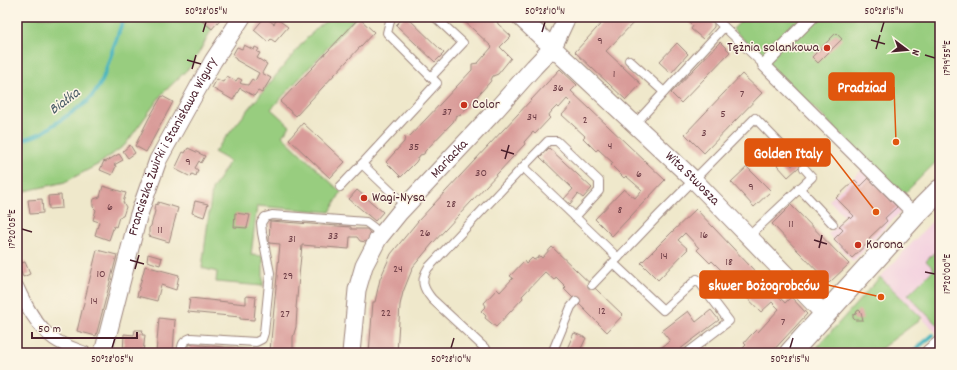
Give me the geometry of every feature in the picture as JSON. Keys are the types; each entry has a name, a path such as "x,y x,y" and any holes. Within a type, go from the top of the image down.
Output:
{"street":[{"name":"Franciszka Żwirki i Stanisława Wigury","path":"103,353 138,217 158,160 213,61 242,17"},
{"name":"Wita Stwosza","path":"520,17 554,47 694,180 825,315"},
{"path":"554,47 567,17"},
{"path":"812,17 764,65 915,215"},
{"name":"Mariacka","path":"351,353 357,290 364,266 378,239 406,206 554,47"},
{"path":"790,353 915,215 940,190"},
{"path":"17,286 30,311 44,331 55,340 85,353"},
{"path":"930,353 940,345"}],"lane":[{"path":"340,187 437,82 387,33 391,17"},
{"path":"431,77 463,43 435,17"},
{"path":"714,17 764,65"},
{"path":"635,124 724,27"},
{"path":"629,60 664,92"},
{"path":"592,285 755,118 790,154"},
{"path":"490,353 432,300 426,291 423,282 424,274 548,141 557,141 599,181 599,191 575,217"},
{"path":"362,164 406,206"},
{"path":"523,167 575,217 663,310 697,279 729,321 687,353"},
{"path":"749,236 812,177 804,168"},
{"path":"799,188 834,224"},
{"path":"181,353 182,344 185,340 191,338 256,342 262,339 264,333 270,273 261,223 265,216 272,215 366,222 381,235"},
{"path":"552,353 571,307 576,301"}],"shaded area":[{"path":"863,169 903,209 853,262 828,234 845,217 829,200"},
{"path":"940,213 940,332 938,334 880,277"}],"green space":[{"path":"17,17 203,17 201,20 212,29 192,65 162,94 125,145 99,164 65,182 17,193"},
{"path":"332,17 356,17 271,109 290,126 282,136 341,192 330,212 257,206 251,255 263,256 263,286 216,282 217,272 202,268 212,190 230,161 214,152 304,41 319,26"},
{"path":"745,17 940,17 940,165 936,162 903,195 733,29"},
{"path":"940,247 940,322 937,325 908,295 934,269 926,261"},
{"path":"880,277 922,318 875,353 812,353"}],"building":[{"path":"204,17 222,17 212,29 201,20"},
{"path":"265,17 274,24 277,19 288,27 275,42 271,39 268,42 254,30"},
{"path":"404,17 407,17 444,53 435,62 396,25"},
{"path":"460,17 491,17 497,20 498,24 511,36 500,47 511,58 498,74 493,76 490,82 461,114 456,116 453,122 425,151 424,154 420,155 416,162 401,177 386,162 404,142 405,137 407,135 410,136 472,70 472,64 478,63 492,47"},
{"path":"607,17 639,17 606,51 641,84 626,100 575,52"},
{"path":"684,17 708,17 714,23 714,27 703,39 691,29 693,26"},
{"path":"359,18 374,32 296,116 280,102"},
{"name":"Tężnia solankowa","path":"836,33 842,39 818,63 812,57"},
{"path":"720,42 730,52 681,103 671,93"},
{"path":"677,43 688,54 671,73 659,62"},
{"path":"244,45 254,50 255,47 259,49 257,52 260,53 257,58 267,64 262,73 271,78 262,93 258,91 254,96 240,88 233,100 212,88 217,79 223,82 227,76 236,81 238,78 242,80 240,83 242,84 248,85 252,79 255,81 259,73 236,60 232,56 237,47 242,49"},
{"path":"560,69 577,85 571,91 665,180 612,236 595,219 624,189 635,198 642,190 626,176 624,178 611,165 613,163 598,149 596,151 583,138 585,136 562,115 572,104 567,99 559,108 557,106 552,111 548,116 550,118 535,134 533,132 524,142 525,144 432,244 413,267 403,292 400,305 397,353 369,353 373,302 375,302 380,279 391,254 418,221"},
{"path":"742,74 762,93 704,153 685,134"},
{"path":"162,96 173,102 146,152 135,146"},
{"path":"303,123 345,162 330,178 289,139"},
{"path":"130,145 135,153 128,158 123,151"},
{"path":"188,148 205,156 201,163 199,161 195,168 198,170 196,176 192,174 191,177 175,169 183,152 185,153"},
{"path":"549,148 592,188 583,198 578,194 570,204 564,199 573,189 540,157"},
{"path":"807,153 810,157 788,177 777,165 784,158 792,166"},
{"path":"119,154 123,160 114,165 116,166 112,175 100,170 104,161 105,162"},
{"path":"747,167 771,191 754,207 731,182"},
{"path":"869,178 897,207 885,218 887,221 869,238 871,240 852,258 834,239 843,230 839,226 849,217 851,219 854,216 836,198 855,180 861,186"},
{"path":"103,186 126,193 123,202 126,207 123,216 119,217 116,227 114,226 109,240 95,235 99,222 93,220 96,210 93,207 94,199 100,197"},
{"path":"357,190 383,212 375,221 349,199"},
{"path":"61,195 62,208 49,209 48,196"},
{"path":"42,199 43,213 30,214 28,200"},
{"path":"195,201 208,204 204,217 192,213"},
{"path":"158,202 178,208 169,242 149,236 149,228 151,226 155,211 155,205 158,204"},
{"path":"791,205 849,264 829,283 772,224"},
{"path":"696,209 785,303 791,297 807,314 771,353 738,353 746,345 744,343 750,336 756,330 758,332 779,309 772,302 761,312 739,289 737,291 724,278 727,276 712,261 710,263 697,250 699,248 685,233 678,240 688,249 658,280 641,263"},
{"path":"235,213 250,215 247,228 234,227"},
{"path":"270,221 351,227 351,229 367,229 370,233 370,238 366,242 360,241 357,237 350,237 349,249 302,245 296,308 296,327 293,337 293,353 189,353 189,344 270,351 280,244 269,243"},
{"path":"552,247 623,315 607,332 564,289 566,287 556,277 554,280 545,272 522,296 523,298 496,327 485,318 486,316 481,311 486,306 484,303 497,289 500,292 513,278 510,276 524,261 526,264 532,258 534,260 540,256 542,258"},
{"path":"97,250 117,255 96,336 77,331"},
{"path":"148,254 162,258 160,265 147,261"},
{"path":"25,262 30,274 23,277 18,264"},
{"path":"145,266 179,275 176,290 161,285 157,301 137,296"},
{"path":"246,296 256,297 254,320 240,319 240,317 188,312 190,298 246,304"},
{"path":"711,310 719,320 675,353 654,353 670,341 662,331 688,311 696,322"},
{"path":"859,310 863,320 855,320 853,315"},
{"path":"159,318 175,320 173,353 156,353"},
{"path":"135,330 143,330 142,335 145,335 143,353 123,353 124,334 134,335"},
{"path":"574,333 586,338 579,353 565,353"}],"waterway":[{"name":"Białka","path":"17,142 42,133 87,102 102,81 124,17"},
{"path":"911,353 933,335"}],"place":[{"name":"Tężnia solankowa","path":"827,48"},
{"name":"Color","path":"464,105"},
{"name":"Pradziad","path":"896,142"},
{"name":"Wagi-Nysa","path":"364,198"},
{"name":"Golden Italy","path":"876,212"},
{"name":"Korona","path":"858,245"},
{"name":"skwer Bożogrobców","path":"881,297"}]}
